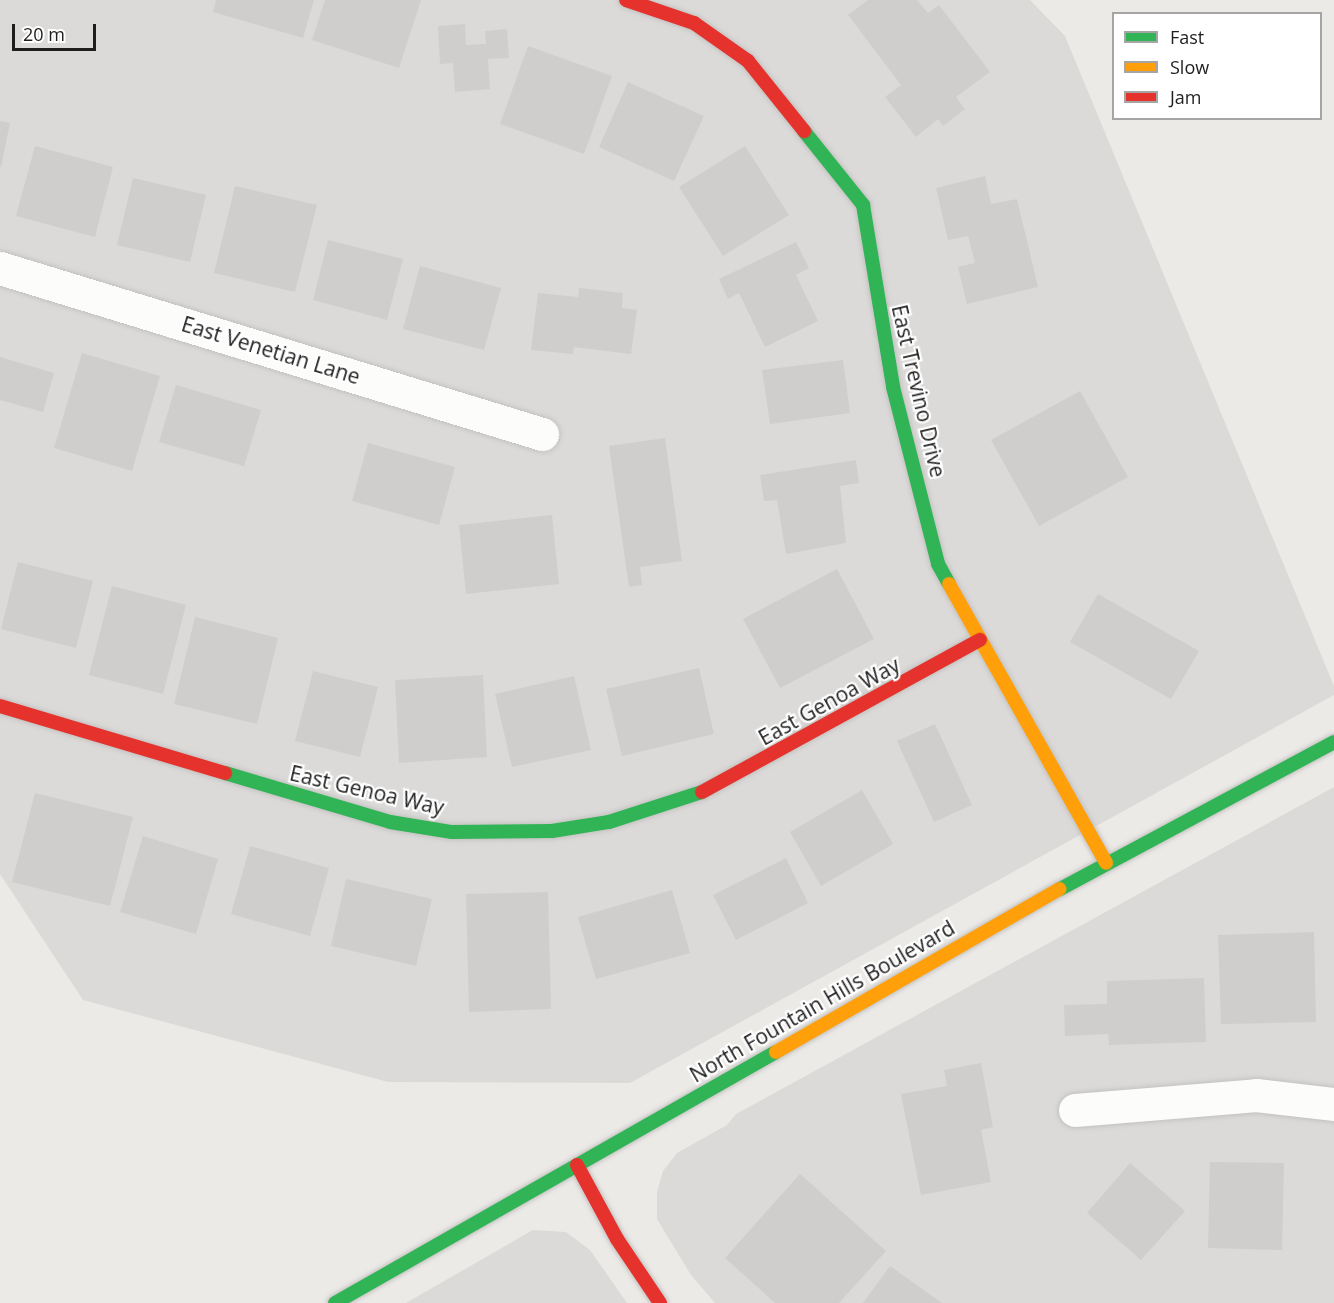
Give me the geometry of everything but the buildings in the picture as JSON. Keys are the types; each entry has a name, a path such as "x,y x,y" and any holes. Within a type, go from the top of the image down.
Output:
{"street":[{"name":"East Trevino Drive","path":"626,0 694,23 747,61 863,205 893,387 938,564 1106,863"},
{"name":"East Venetian Lane","path":"0,268 542,434"},
{"name":"East Genoa Way","path":"0,706 390,822 452,832 552,831 609,822 689,798 793,745 980,640"},
{"name":"North Fountain Hills Boulevard","path":"335,1303 1106,863 1334,742"},
{"path":"1075,1110 1256,1095 1334,1104"},
{"path":"577,1165 617,1239 660,1303"}],"shaded area":[{"path":"0,0 1030,0 1065,36 1334,686 1334,695 630,1083 388,1082 83,1000 0,874"},
{"path":"1334,787 1334,1303 715,1303 691,1275 657,1219 657,1192 663,1171 677,1153 727,1125 736,1114"},
{"path":"533,1230 566,1232 590,1250 627,1303 406,1303"}],"traffic: fast":[{"path":"804,131 863,205 893,387 938,564 949,584"},
{"path":"1060,889 1334,742"},
{"path":"225,773 390,822 452,832 552,831 609,822 702,792"},
{"path":"335,1303 776,1052"}],"traffic: slow":[{"path":"949,584 1106,863"},
{"path":"776,1052 1060,889"}],"traffic: jam":[{"path":"626,0 694,23 748,61 804,131"},
{"path":"702,792 980,640"},
{"path":"0,706 225,773"},
{"path":"577,1165 617,1239 660,1303"}]}
